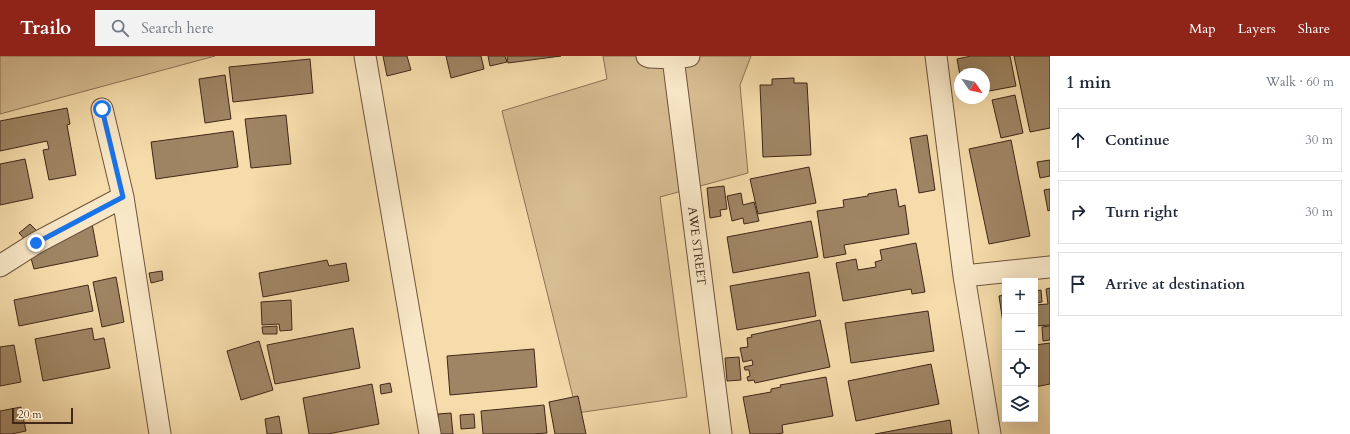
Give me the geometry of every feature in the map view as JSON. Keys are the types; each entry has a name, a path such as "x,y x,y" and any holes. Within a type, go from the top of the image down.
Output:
{"street":[{"path":"365,56 430,434"},
{"path":"647,56 681,57"},
{"path":"936,56 964,276 990,434"},
{"name":"AWE STREET","path":"681,57 721,434"},
{"path":"102,109 123,197 160,434"},
{"path":"0,266 36,243 123,197"},
{"path":"964,276 1050,266"}],"shaded area":[{"path":"0,56 215,56 0,114"},
{"path":"603,56 751,56 740,85 748,173 660,197 687,397 577,413 502,111 607,79"}],"building":[{"path":"383,56 407,56 411,70 387,76"},
{"path":"446,56 481,56 484,69 451,78"},
{"path":"488,56 505,56 507,62 490,66"},
{"path":"507,56 561,56 508,63"},
{"path":"971,56 1010,56 1016,86 990,91 990,68 959,68 957,59"},
{"path":"1014,56 1050,56 1050,128 1030,132"},
{"path":"310,59 313,93 233,102 229,67"},
{"path":"225,75 231,119 205,123 199,79"},
{"path":"794,78 794,83 807,83 811,155 763,157 760,85 772,85 772,79"},
{"path":"1015,95 1023,133 1001,138 992,100"},
{"path":"67,108 70,124 67,125 76,175 49,180 43,150 49,149 47,141 0,151 0,121"},
{"path":"286,115 291,164 251,168 245,119"},
{"path":"233,131 238,167 156,179 151,142"},
{"path":"927,135 935,190 919,193 910,138"},
{"path":"1011,140 1030,236 989,244 969,149"},
{"path":"25,159 33,198 0,205 0,164"},
{"path":"1050,160 1050,176 1040,178 1037,162"},
{"path":"809,167 816,203 758,214 750,179"},
{"path":"724,186 727,209 720,210 721,216 710,218 707,188"},
{"path":"896,189 899,207 905,205 909,234 844,245 846,254 824,258 817,211 844,207 843,200"},
{"path":"1050,189 1050,210 1048,211 1044,190"},
{"path":"741,193 743,205 754,202 759,221 744,224 743,218 732,221 727,196"},
{"path":"91,218 98,256 34,269 29,251"},
{"path":"811,221 818,257 733,273 727,237"},
{"path":"30,224 38,232 27,242 19,233"},
{"path":"916,243 925,292 912,294 911,289 843,301 836,263 856,259 858,270 876,267 875,262 882,260 880,250"},
{"path":"327,260 329,266 346,263 349,281 263,297 259,273"},
{"path":"162,271 163,280 151,283 149,273"},
{"path":"809,272 816,316 737,330 730,286"},
{"path":"116,277 124,322 102,327 93,282"},
{"path":"88,285 93,311 19,326 14,300"},
{"path":"1050,288 1050,325 1038,326 1038,305 1048,304 1046,289"},
{"path":"1038,290 1041,290 1042,302 1038,303"},
{"path":"999,296 1002,296 1002,316"},
{"path":"291,300 292,330 280,331 279,324 262,325 261,302"},
{"path":"928,311 934,351 851,363 845,323"},
{"path":"820,320 830,367 755,383 754,380 748,381 747,377 750,376 749,370 745,370 744,367 753,365 752,360 743,362 740,348 748,347 747,338 752,337 751,335"},
{"path":"277,326 277,334 263,334 262,327"},
{"path":"1050,326 1050,340 1043,341 1042,327"},
{"path":"92,328 94,340 104,338 110,368 43,381 35,339"},
{"path":"353,328 360,368 275,384 267,345"},
{"path":"259,341 273,390 241,400 227,351"},
{"path":"1050,343 1050,384 1038,386 1038,350 1038,345"},
{"path":"14,345 21,382 0,386 0,347"},
{"path":"534,349 537,387 450,395 447,356"},
{"path":"739,357 741,380 727,381 725,358"},
{"path":"931,364 939,404 856,421 848,381"},
{"path":"826,377 833,416 782,425 783,433 750,434 743,397 771,392 771,389 781,387 780,385"},
{"path":"390,383 392,392 381,394 380,385"},
{"path":"372,384 379,424 328,434 309,434 303,398"},
{"path":"578,396 586,434 555,434 549,402"},
{"path":"544,405 547,433 483,434 481,411"},
{"path":"21,407 26,431 11,434 0,434 0,411"},
{"path":"451,413 453,434 440,434 438,414"},
{"path":"474,414 475,428 461,429 460,415"},
{"path":"279,416 282,434 267,434 265,419"},
{"path":"950,420 952,434 875,434"}],"route":[{"path":"36,243 123,197 102,109"}]}
